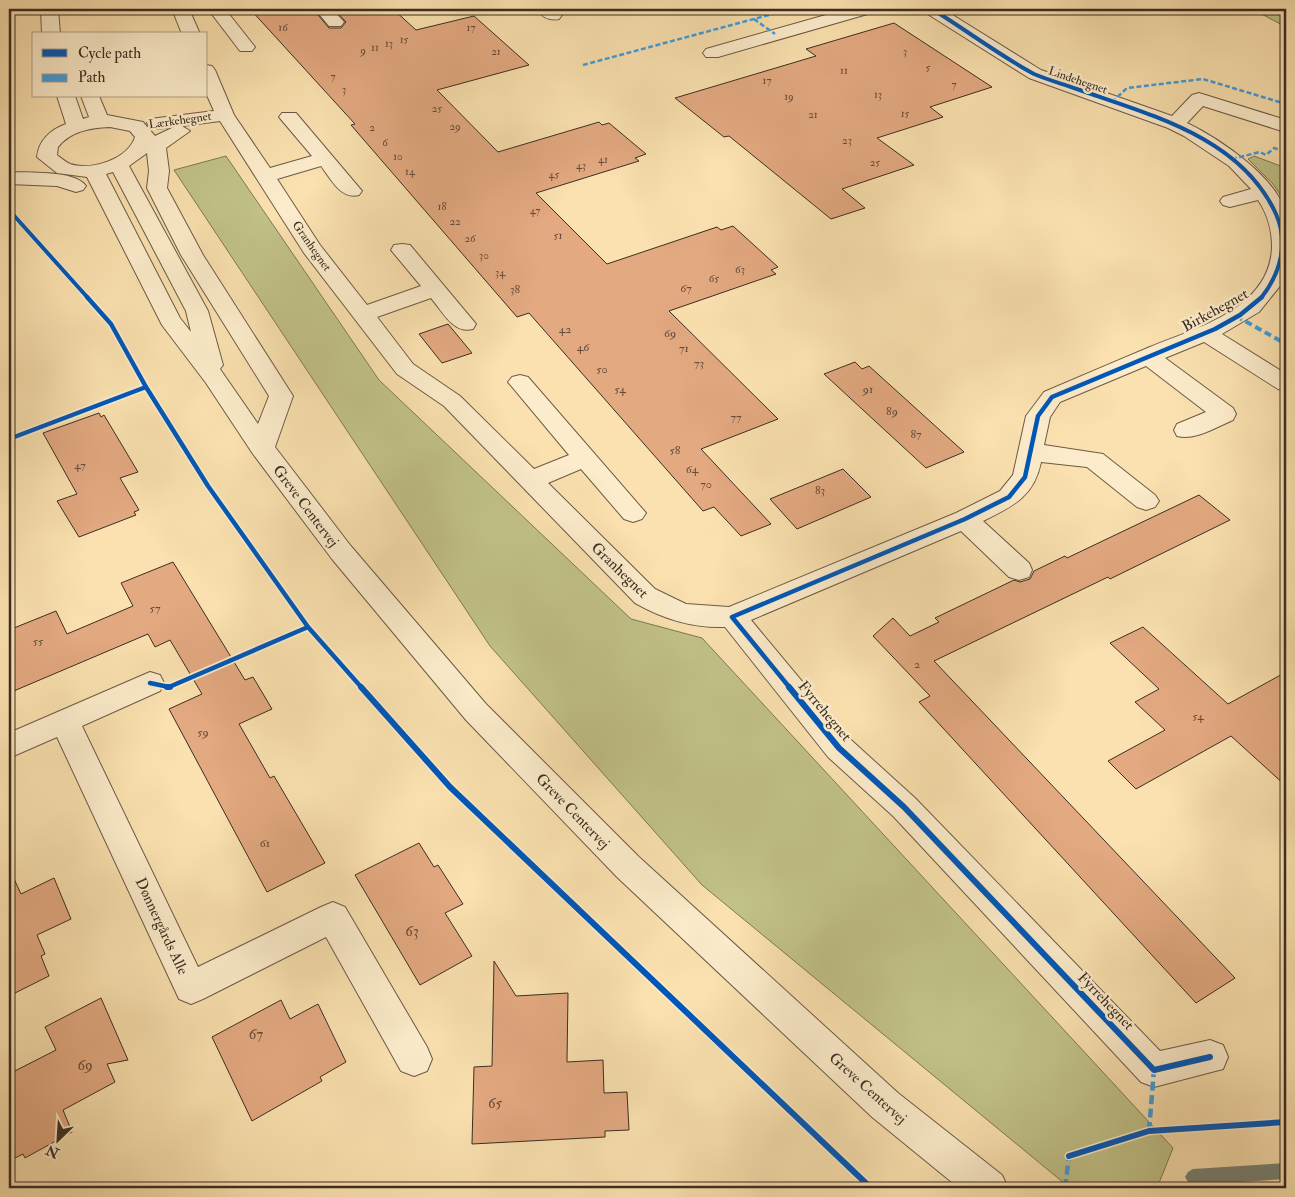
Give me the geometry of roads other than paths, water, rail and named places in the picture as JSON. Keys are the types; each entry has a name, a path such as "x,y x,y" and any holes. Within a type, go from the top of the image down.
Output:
{"street":[{"path":"181,9 190,32"},
{"path":"216,9 246,47"},
{"path":"323,9 335,22"},
{"path":"712,53 865,9"},
{"name":"Lindehegnet","path":"938,10 1035,74 1070,89 1175,124 1215,146 1232,159 1247,175"},
{"name":"Lærkehegnet","path":"208,75 225,115"},
{"path":"67,98 76,126"},
{"path":"91,98 100,121"},
{"path":"1175,124 1199,99 1282,125"},
{"name":"Lærkehegnet","path":"141,134 180,131 225,115"},
{"name":"Lærkehegnet","path":"141,134 179,118 225,115"},
{"name":"Granhegnet","path":"225,115 312,248 405,369 452,401 645,596 670,610 694,618 732,618"},
{"path":"289,117 352,191"},
{"path":"9,168 49,157 68,170 94,171 119,165 139,153 141,134 120,122 100,121 76,126 52,140 49,157"},
{"path":"180,131 161,141 156,148 159,171 157,188 192,255 281,396 262,448"},
{"path":"9,172 49,157"},
{"path":"265,176 325,159"},
{"name":"Greve Centervej","path":"119,165 196,311 214,378"},
{"name":"Greve Centervej","path":"94,171 170,320 340,552 476,712 628,867 885,1105 989,1188"},
{"name":"Birkehegnet","path":"1030,452 1038,416 1052,397 1205,333 1258,301 1278,273 1285,253 1282,231 1275,211 1263,192 1247,175"},
{"path":"9,178 37,177 59,180 75,186 117,218"},
{"path":"1230,201 1263,192"},
{"path":"402,250 465,324"},
{"path":"363,314 435,289"},
{"path":"1205,333 1286,384"},
{"path":"1149,357 1224,414 1186,430"},
{"path":"520,382 632,514"},
{"path":"732,618 965,519 1008,496 1025,477 1030,452 1094,460 1146,501"},
{"path":"530,480 586,458"},
{"path":"965,519 1019,570"},
{"name":"Fyrrehegnet","path":"732,618 839,748 904,807 1154,1070 1210,1057"},
{"path":"9,746 150,684"},
{"name":"Dønnergårds Alle","path":"64,722 190,988 333,916 414,1059"}],"waterway":[{"path":"1193,1177 1286,1171"}]}
